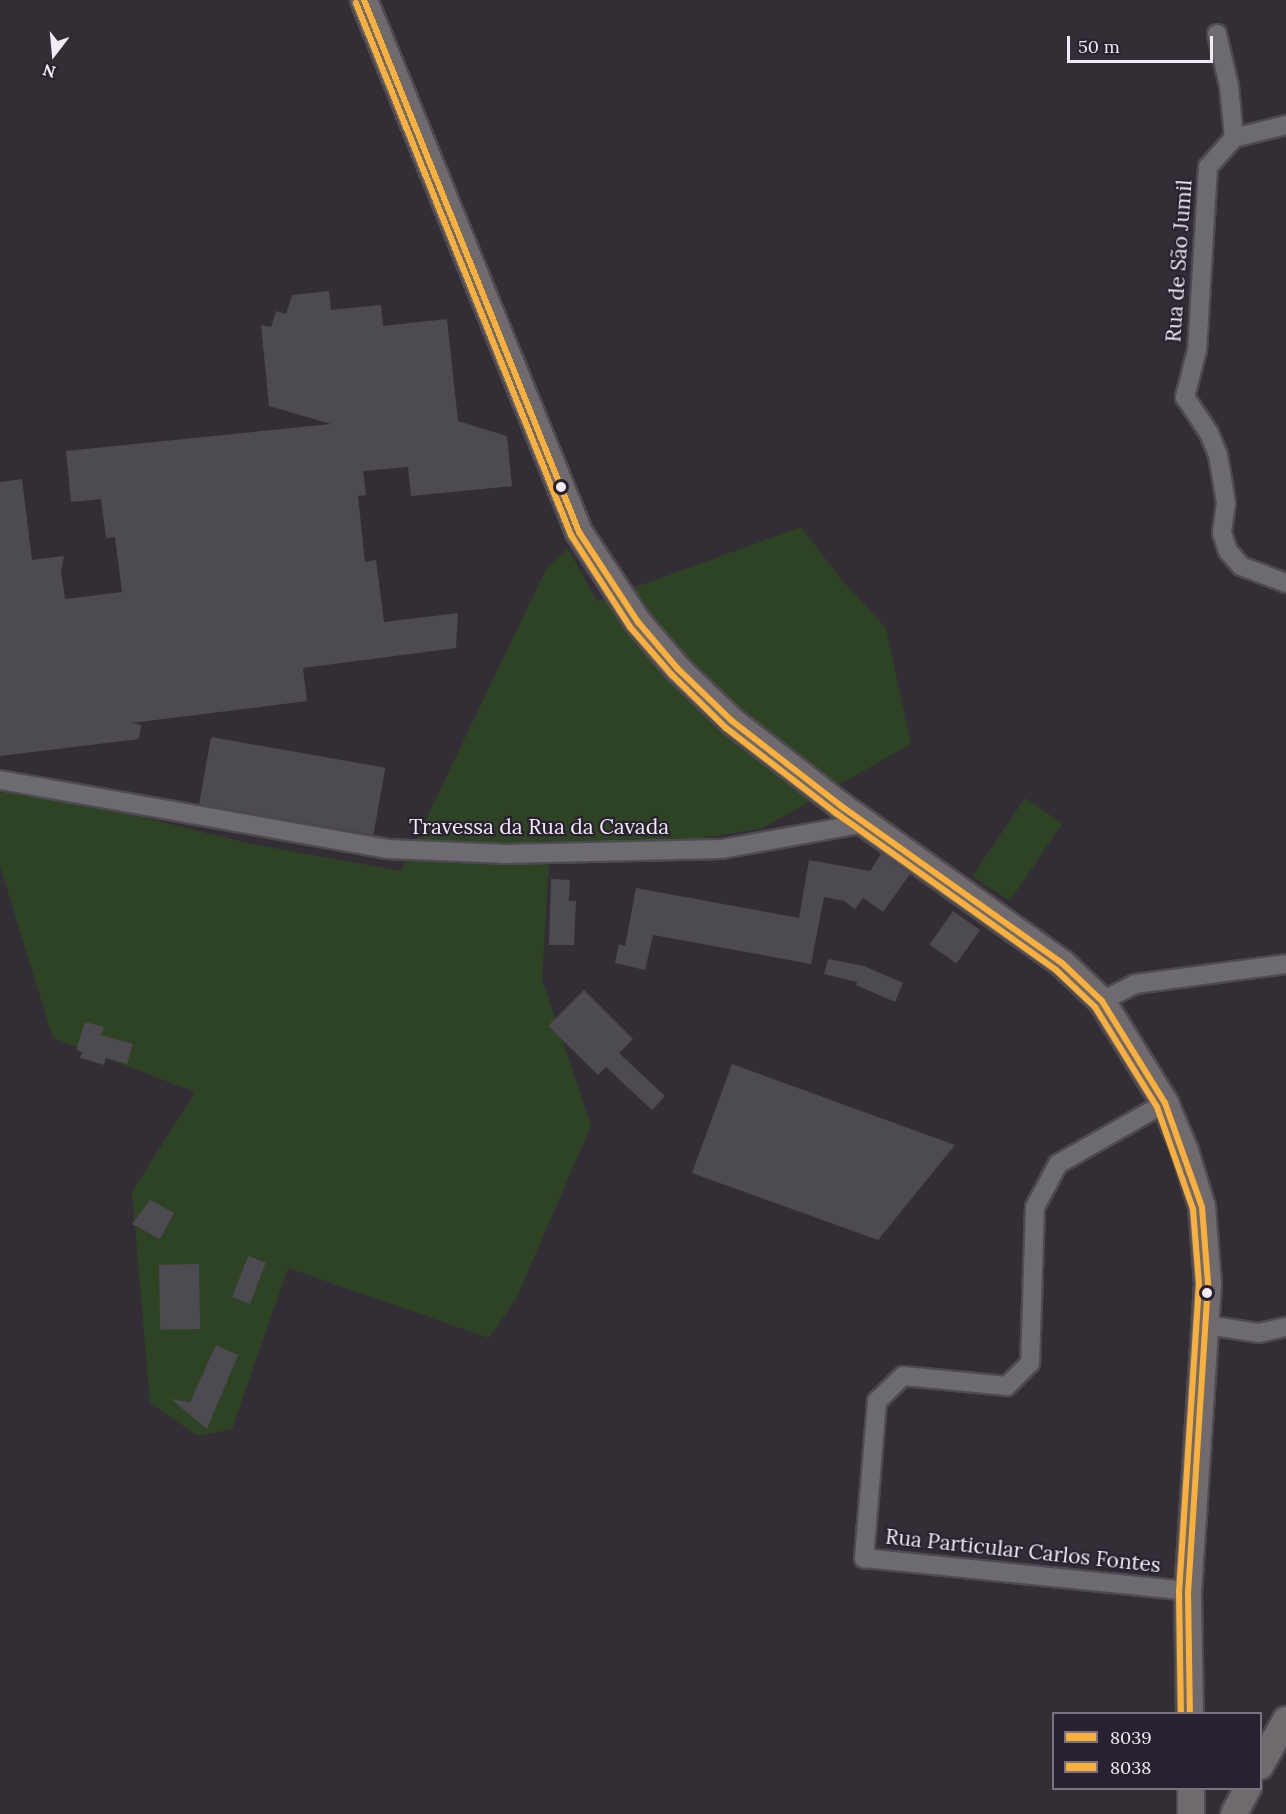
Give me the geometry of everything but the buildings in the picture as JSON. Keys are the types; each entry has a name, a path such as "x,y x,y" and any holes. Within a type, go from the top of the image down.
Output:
{"street":[{"path":"364,0 587,548 638,622 678,669 732,721 865,823 1062,963 1102,1001 1165,1103 1185,1151 1202,1207 1208,1284 1188,1591 1190,1712"},
{"path":"1217,34 1229,86 1234,138 1286,125"},
{"name":"Rua de São Jumil","path":"1234,138 1208,166 1197,350 1185,397 1209,433 1218,455 1226,503 1222,532 1228,551 1241,566 1286,583"},
{"name":"Travessa da Rua da Cavada","path":"0,780 387,849 504,854 722,849 865,823"},
{"path":"1102,1001 1135,984 1286,964"},
{"name":"Rua Particular Carlos Fontes","path":"1165,1103 1058,1164 1035,1207 1030,1363 1007,1386 903,1376 876,1401 864,1558 1188,1591"},
{"path":"1206,1325 1259,1333 1286,1327"},
{"path":"1262,1762 1285,1722"},
{"path":"1191,1790 1191,1814"},
{"path":"1234,1814 1247,1790"}],"green space":[{"path":"801,527 841,579 886,628 911,744 763,828 640,849 550,846 542,979 591,1126 517,1297 489,1338 288,1268 232,1429 198,1436 150,1403 132,1192 195,1092 53,1038 0,866 0,782 251,844 401,871 547,567 568,549 597,601"},
{"path":"1025,798 1062,823 1010,901 972,876"}],"transit line":[{"name":"8039","path":"364,0 579,532 638,622 678,669 732,721 841,806 1062,963 1102,1001 1165,1103 1202,1207 1208,1284 1188,1591 1190,1712"},
{"name":"8038","path":"356,3 571,535 630,627 672,675 726,728 836,813 1056,970 1095,1007 1157,1107 1193,1209 1199,1284 1179,1590 1181,1712"}]}
